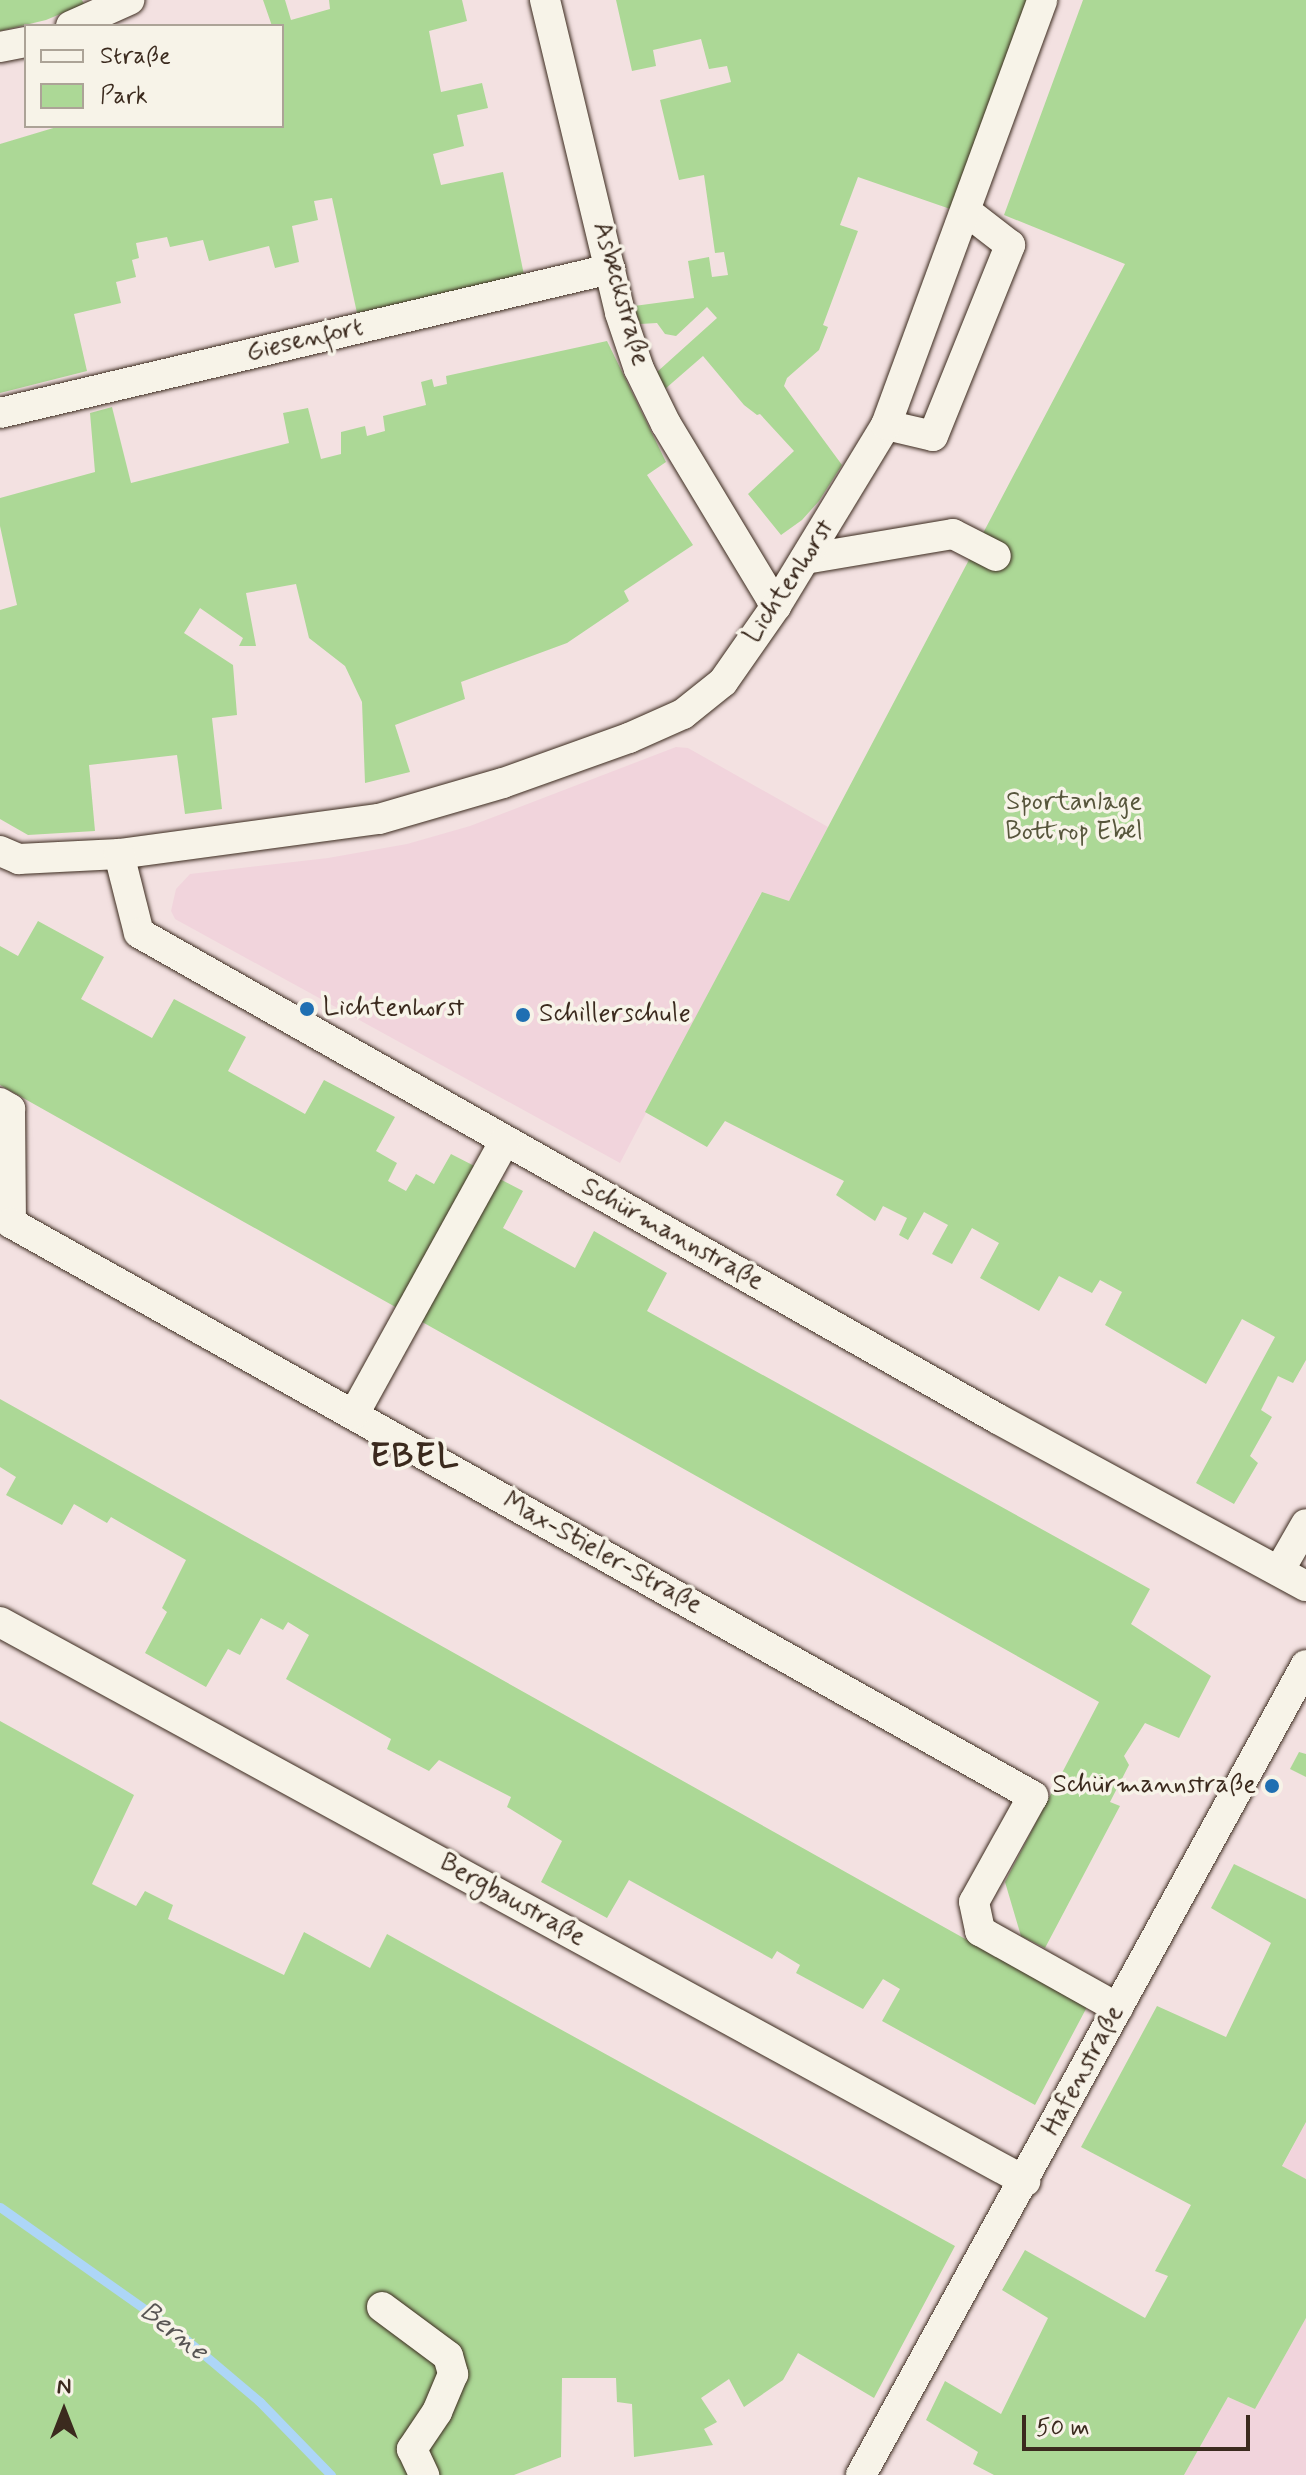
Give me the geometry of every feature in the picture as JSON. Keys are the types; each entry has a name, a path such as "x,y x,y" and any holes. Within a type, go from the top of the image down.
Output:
{"street":[{"path":"75,24 129,0"},
{"name":"Asbeckstraße","path":"545,0 610,269 639,369 666,424 776,606"},
{"name":"Lichtenhorst","path":"0,851 19,859 119,854 379,819 503,783 629,738 683,714 723,682 776,606 886,425 1042,0"},
{"path":"0,47 24,42"},
{"path":"886,425 933,436 1010,245 966,211"},
{"name":"Giesenfort","path":"0,413 610,269"},
{"path":"805,559 953,534 996,556"},
{"name":"Schürmannstraße","path":"119,854 139,933 998,1419 1306,1586"},
{"name":"Max-Stieler-Straße","path":"0,1103 10,1109 11,1223 1033,1796 974,1902 980,1931 1118,2008"},
{"path":"354,1414 505,1141"},
{"path":"1279,1571 1306,1524"},
{"name":"Bergbaustraße","path":"0,1622 1025,2181"},
{"name":"Hafenstraße","path":"861,2475 1306,1665"},
{"path":"382,2307 448,2356 453,2374 437,2412 412,2449 424,2475"}],"shaded area":[{"name":"Schillerschule","path":"676,747 688,748 828,827 789,901 761,893 620,1163 175,919 171,911 176,889 190,874 328,858 407,844 470,826"},
{"path":"1306,2122 1306,2179 1282,2167"},
{"path":"1306,2318 1306,2475 1184,2475 1228,2397 1255,2409"}],"green space":[{"path":"0,0 82,0 84,4 46,20 0,31"},
{"path":"263,0 285,0 291,20 330,9 329,0 462,0 467,21 429,31 441,92 482,83 488,108 457,115 464,146 433,154 441,185 503,172 524,275 357,313 332,198 314,201 318,220 292,226 299,262 275,268 269,246 209,261 203,240 170,247 167,237 136,243 139,258 132,260 136,277 116,282 121,303 74,314 87,371 0,393 0,144 53,128 284,128 284,24 271,24"},
{"path":"616,0 1031,0 956,211 858,177 840,225 858,231 823,325 828,327 819,350 787,378 784,386 842,465 819,501 802,520 781,535 748,494 794,451 760,414 744,405 703,356 665,389 657,372 717,318 707,307 676,336 665,334 657,323 640,324 634,306 694,298 688,261 709,257 712,277 728,275 724,252 715,253 704,175 679,180 660,100 731,82 727,66 709,69 701,39 653,50 656,66 632,71"},
{"name":"Sportanlage Bottrop Ebel","path":"1083,0 1306,0 1306,1360 1293,1383 1278,1376 1261,1410 1272,1417 1250,1456 1258,1463 1234,1504 1196,1483 1275,1337 1242,1319 1206,1384 1105,1325 1122,1292 1100,1280 1092,1293 1059,1276 1039,1311 980,1278 999,1243 972,1228 952,1264 932,1254 948,1225 924,1212 908,1240 899,1235 907,1218 883,1206 875,1221 836,1195 844,1181 725,1121 707,1147 645,1112 762,892 789,901 1125,264 1004,215"},
{"path":"607,341 666,462 647,475 693,545 624,591 629,601 567,643 461,682 465,699 395,725 410,772 365,783 362,702 345,666 309,638 296,584 246,593 256,646 239,646 243,638 200,608 184,633 233,665 237,715 212,718 222,809 185,814 177,755 89,765 95,831 28,835 0,819 0,610 17,605 0,526 0,498 95,472 90,413 112,407 131,483 289,443 283,413 308,408 321,459 341,454 341,432 365,426 367,436 385,431 383,416 426,405 421,382 432,379 434,387 447,384 446,376"},
{"path":"38,921 104,957 81,999 152,1038 174,999 246,1037 228,1071 305,1114 324,1080 395,1117 376,1151 397,1163 388,1181 406,1191 416,1174 434,1184 451,1154 523,1191 503,1228 575,1268 594,1231 667,1273 647,1311 1150,1589 1131,1624 1211,1676 1179,1738 1145,1723 1124,1756 1129,1765 1110,1802 1120,1806 1045,1948 1021,1936 1005,1882 1099,1702 0,1085 0,946 18,956"},
{"path":"0,1399 1087,2007 1035,2105 882,2021 900,1989 883,1979 863,2009 796,1973 800,1965 777,1951 772,1959 629,1880 607,1918 541,1882 562,1841 507,1807 511,1797 439,1760 429,1771 387,1749 391,1739 286,1679 309,1635 288,1622 283,1630 261,1618 240,1655 228,1649 206,1687 145,1653 167,1612 162,1608 186,1560 111,1517 107,1523 74,1504 62,1525 6,1495 16,1477 0,1467"},
{"path":"0,1721 134,1795 92,1884 136,1906 145,1891 173,1905 168,1919 284,1975 304,1932 370,1968 387,1934 955,2246 874,2398 798,2353 783,2380 744,2407 729,2379 701,2398 717,2422 704,2429 713,2445 634,2457 632,2404 617,2402 616,2378 562,2378 561,2457 514,2475 0,2475"},
{"path":"1299,1752 1306,1754 1306,1777 1290,1769"},
{"path":"1234,1864 1306,1899 1306,2122 1282,2166 1306,2179 1306,2318 1255,2409 1228,2397 1184,2475 994,2475 973,2464 978,2452 926,2420 945,2381 1001,2414 1048,2318 1002,2290 1025,2250 1145,2318 1168,2276 1155,2271 1191,2205 1081,2147 1157,2006 1226,2037 1271,1943 1211,1908"}],"waterway":[{"name":"Berne","path":"0,2207 176,2331 260,2402 331,2475"}],"place":[{"name":"Lichtenhorst","path":"307,1009"},
{"name":"Schillerschule","path":"523,1015"},
{"name":"Schürmannstraße","path":"1272,1786"}],"district":[{"name":"EBEL","path":"415,1457"}]}
